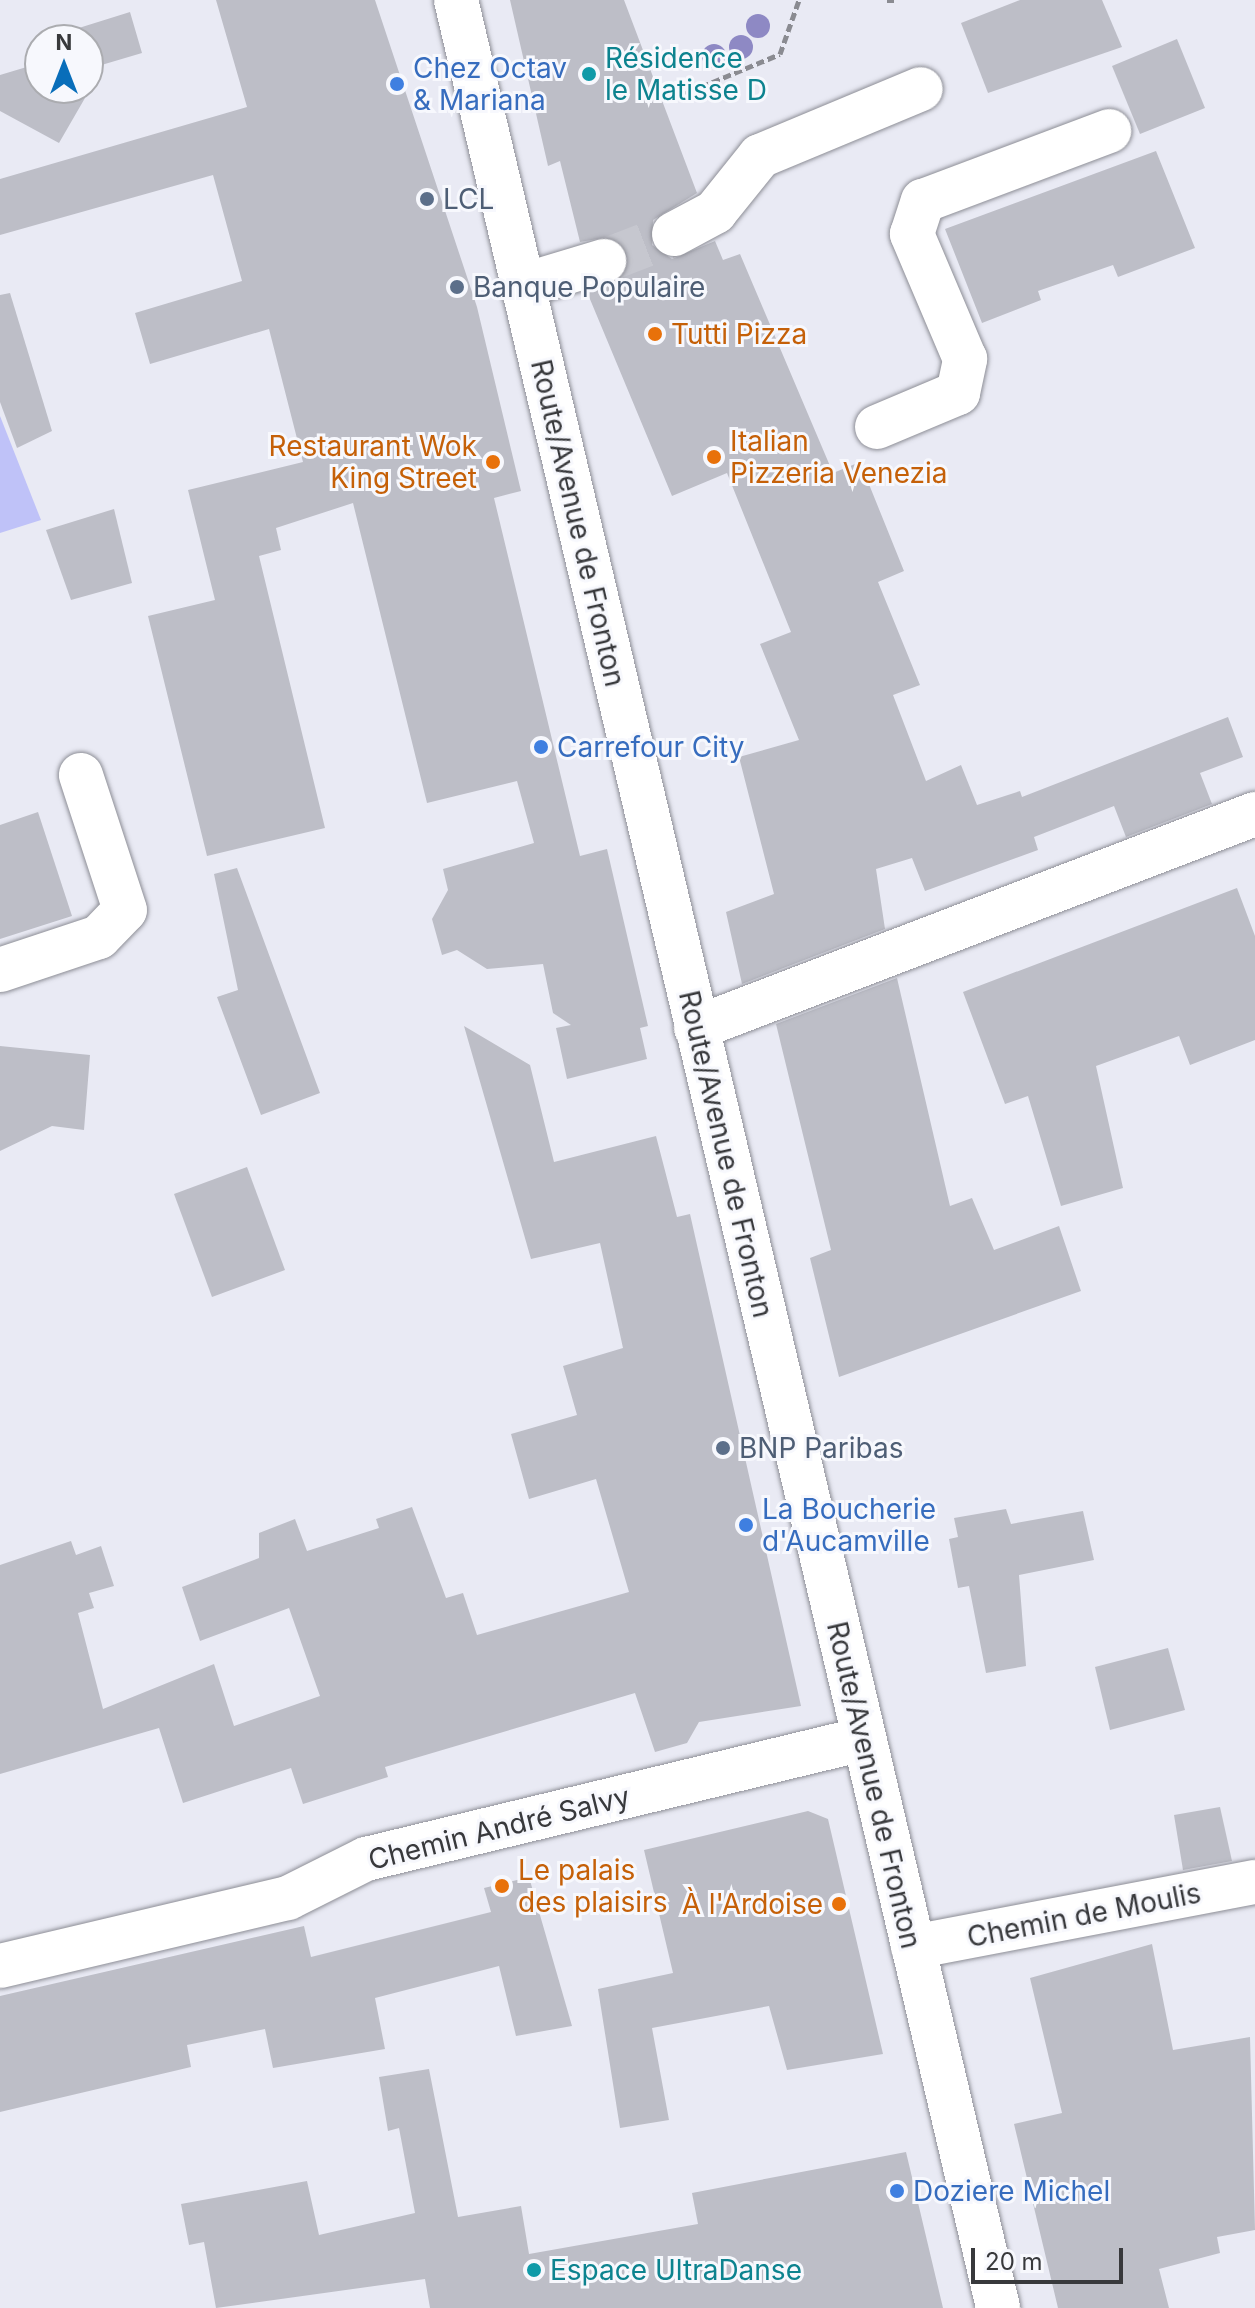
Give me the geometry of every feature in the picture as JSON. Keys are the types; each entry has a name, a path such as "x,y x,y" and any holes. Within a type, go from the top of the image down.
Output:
{"main road":[{"name":"Route/Avenue de Fronton","path":"456,0 998,2308"},
{"path":"674,234 715,212 760,156 921,89"},
{"path":"877,427 958,393 965,359 912,234 923,201 1109,131"},
{"path":"521,286 604,261"},
{"path":"0,970 99,937 125,910 81,775"},
{"path":"696,1028 1255,814"},
{"name":"Chemin André Salvy","path":"0,1966 288,1898 366,1859 863,1739"},
{"name":"Chemin de Moulis","path":"913,1947 1255,1882"}],"path":[{"path":"679,96 780,54 799,0"},
{"path":"887,0 894,0"}],"shaded area":[{"path":"0,416 41,520 0,533"}],"building":[{"path":"216,0 375,0 477,307 521,491 494,498 580,856 607,849 648,1026 640,1028 647,1059 567,1079 556,1028 571,1025 553,1013 543,964 487,969 457,950 442,955 432,919 448,890 443,869 534,843 517,781 427,803 353,503 276,528 281,550 259,556 325,828 207,856 148,616 215,600 188,490 303,462 269,329 150,364 135,313 242,281 213,175 0,235 0,179 247,107"},
{"path":"510,0 624,0 697,193 653,220 652,245 672,259 715,241 723,260 740,254 833,473 860,462 904,571 878,582 920,685 893,695 926,781 961,765 977,805 1020,791 1022,797 1228,717 1243,757 1200,773 1212,804 1126,837 1114,806 1034,837 1038,850 925,891 912,858 876,869 885,929 742,984 726,912 774,894 739,757 799,740 760,644 791,632 727,473 672,496 587,292 622,279 628,253 609,237 580,242 560,161 548,166"},
{"path":"1020,0 1102,0 1122,47 988,93 961,23"},
{"path":"130,12 142,53 104,64 104,24 92,24"},
{"path":"1177,39 1205,108 1140,134 1112,66"},
{"path":"24,68 24,104 82,104 59,143 0,111 0,75"},
{"path":"1156,151 1195,248 1118,277 1113,265 1038,291 1041,300 982,323 945,229"},
{"path":"10,293 52,431 17,448 0,402 0,295"},
{"path":"114,509 132,583 71,600 46,530"},
{"path":"38,812 72,916 0,939 0,825"},
{"path":"237,868 320,1093 261,1115 217,997 238,990 214,874"},
{"path":"1237,888 1255,936 1255,1040 1190,1065 1179,1036 1096,1066 1123,1188 1061,1206 1028,1096 1005,1104 963,992"},
{"path":"897,978 950,1206 972,1198 994,1250 1059,1226 1081,1291 839,1377 810,1258 831,1250 776,1024"},
{"path":"464,1026 530,1065 554,1162 656,1136 677,1217 690,1214 801,1706 699,1722 687,1743 655,1752 635,1693 385,1767 388,1777 303,1804 291,1768 183,1803 159,1728 0,1774 0,1565 71,1541 76,1555 101,1546 114,1586 89,1593 94,1608 78,1613 103,1709 214,1664 234,1726 320,1696 289,1608 200,1641 182,1587 259,1558 259,1533 295,1519 307,1551 379,1528 376,1519 412,1507 446,1598 463,1593 477,1635 629,1592 596,1479 529,1499 511,1434 577,1415 563,1366 623,1348 600,1243 531,1259"},
{"path":"0,1046 90,1055 84,1130 52,1126 0,1151"},
{"path":"247,1167 285,1270 212,1297 174,1194"},
{"path":"1006,1509 1011,1524 1083,1511 1094,1560 1019,1575 1026,1666 986,1673 969,1586 958,1588 949,1539 958,1537 954,1518"},
{"path":"1168,1648 1185,1710 1110,1730 1095,1667"},
{"path":"1220,1807 1232,1861 1183,1870 1174,1815"},
{"path":"808,1811 828,1819 883,2054 787,2070 769,2006 652,2028 669,2120 620,2128 598,1989 673,1973 644,1850"},
{"path":"529,1877 572,2026 516,2036 499,1966 375,1998 385,2049 273,2068 265,2029 187,2045 191,2067 0,2112 0,1996 304,1926 311,1957 491,1912 484,1888"},
{"path":"1152,1944 1173,2050 1250,2037 1255,2230 1217,2237 1220,2253 1159,2269 1169,2308 1058,2308 1014,2124 1062,2113 1030,1978"},
{"path":"429,2069 458,2217 521,2206 529,2254 698,2224 692,2193 906,2152 943,2308 430,2308 425,2279 216,2308 204,2242 189,2245 181,2204 307,2181 319,2235 415,2213 399,2128 388,2131 379,2077"}],"tunnel":[{"path":"604,261 674,234"}],"place":[{"name":"Résidence le Matisse D","path":"589,74"},
{"name":"Chez Octav & Mariana","path":"397,84"},
{"name":"LCL","path":"427,199"},
{"name":"Banque Populaire","path":"457,287"},
{"name":"Tutti Pizza","path":"655,334"},
{"name":"Italian Pizzeria Venezia","path":"714,457"},
{"name":"Restaurant Wok King Street","path":"493,462"},
{"name":"Carrefour City","path":"541,747"},
{"name":"BNP Paribas","path":"723,1448"},
{"name":"La Boucherie d'Aucamville","path":"746,1525"},
{"name":"Le palais des plaisirs","path":"502,1886"},
{"name":"À l'Ardoise","path":"839,1904"},
{"name":"Doziere Michel","path":"897,2191"},
{"name":"Espace UltraDanse","path":"534,2270"}]}
